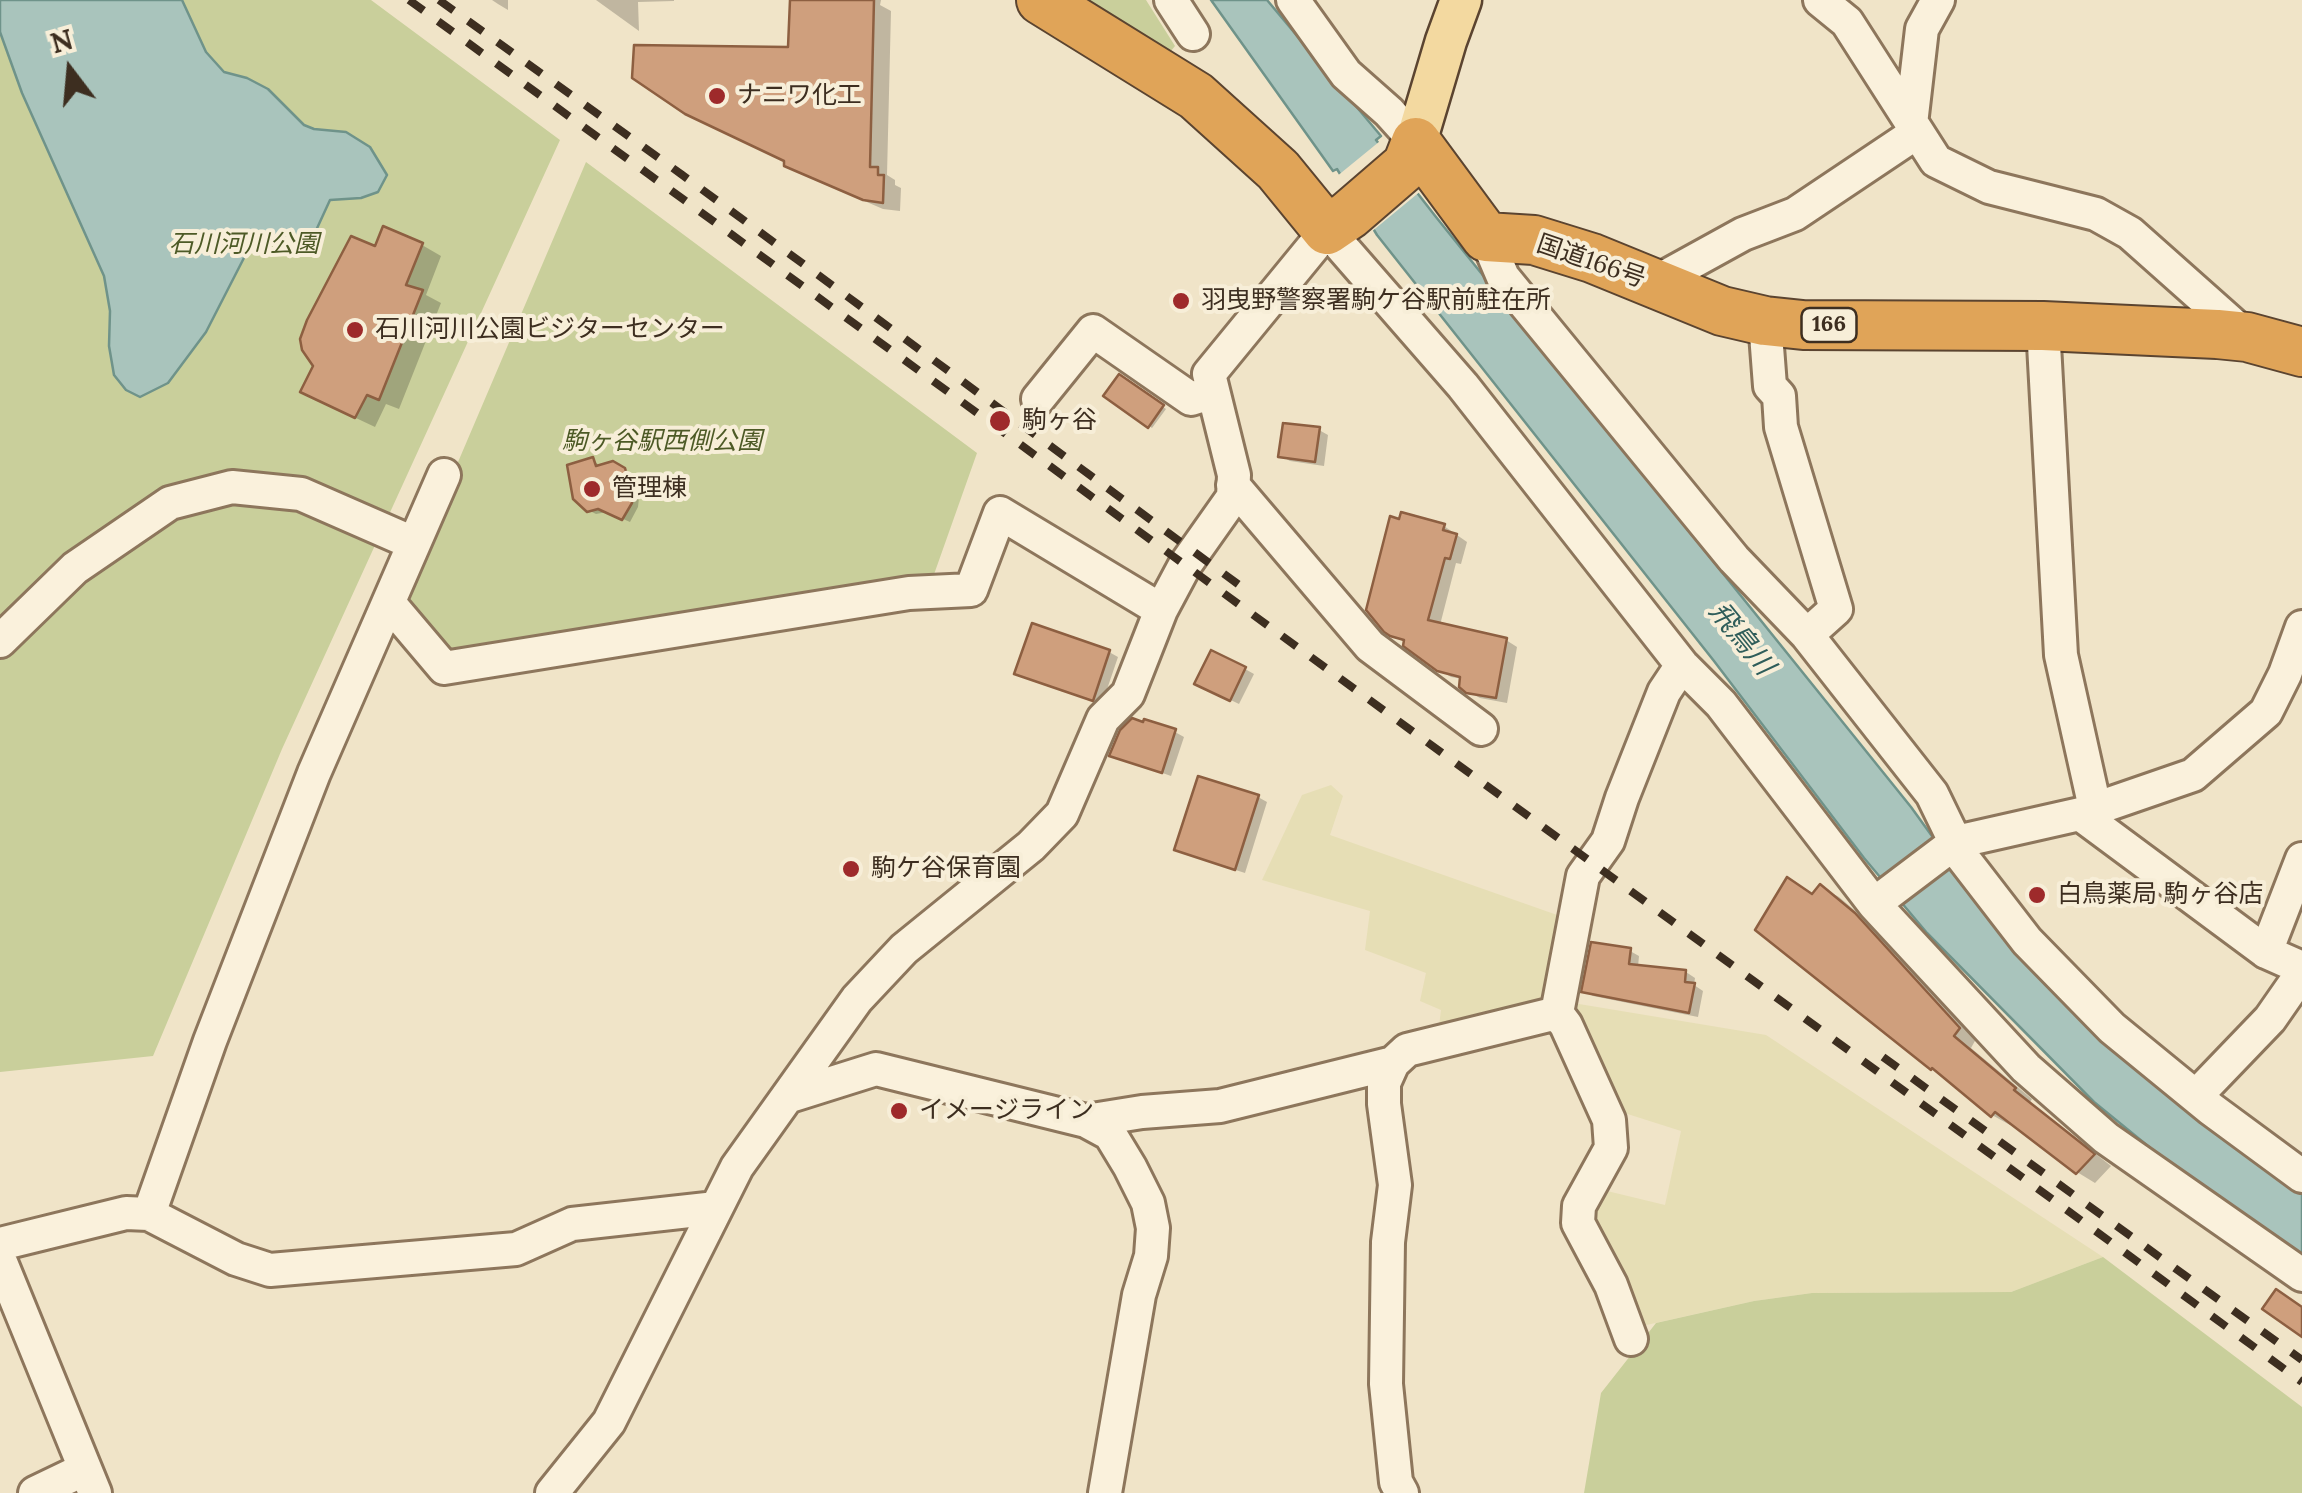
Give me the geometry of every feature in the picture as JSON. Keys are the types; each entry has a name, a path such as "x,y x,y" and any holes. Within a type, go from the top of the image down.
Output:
{"highway":[{"path":"1044,1 1196,96 1338,223 1412,154 1486,237"},
{"name":"国道166号","path":"1486,237 1534,240 1592,258 1722,311 1765,320 1802,325 2043,326 2217,334 2302,352"}],"main road":[{"path":"1412,154 1461,0"}],"street":[{"path":"1170,0 1193,34"},
{"path":"1293,0 1346,74 1389,112 1412,154"},
{"path":"1820,0 1847,22 1936,161 1989,188 2096,214 2130,234 2248,338"},
{"path":"1654,284 1743,234 1795,214 1914,128 1922,29 1938,0"},
{"path":"552,1493 609,1422 737,1167 857,998 904,950 1031,846 1062,814 1103,719 1128,694 1162,610 1193,551 1233,498 1234,475 1209,374 1338,223 1682,665 1721,704 1879,901 2026,1068 2106,1138 2302,1276"},
{"path":"1486,237 1503,277 1734,559 1806,636 1932,794 1952,845 2027,941 2112,1028 2302,1176"},
{"path":"1765,320 1770,386 1780,396 1781,427 1836,609 1806,636"},
{"path":"2043,326 2061,655 2087,811 2266,952 2302,971 2270,1019 2196,1096"},
{"path":"1038,399 1093,332 1191,399 1213,392"},
{"path":"149,1214 210,1041 306,791 444,475"},
{"path":"1234,485 1370,646 1481,729"},
{"path":"0,641 75,568 170,503 232,487 301,494 413,543"},
{"path":"390,603 444,668 909,593 971,590 1000,513 1162,610"},
{"path":"1879,901 1952,845 2087,811 2193,775 2266,712 2302,626"},
{"path":"1631,1339 1598,1258 1578,1224 1578,1206 1612,1148 1609,1120 1566,1025 1557,1014 1583,876 1608,841 1664,692 1682,665"},
{"path":"2266,952 2302,859"},
{"path":"1402,1493 1396,1482 1386,1384 1388,1242 1395,1184 1384,1083 1393,1063 1407,1050 1557,1014"},
{"path":"1086,1121 1220,1106 1393,1063"},
{"path":"788,1097 876,1069 1086,1121 1110,1134 1148,1203 1153,1228 1104,1493"},
{"path":"0,1244 126,1213 149,1214 236,1259 270,1270 516,1249 572,1224 716,1208"},
{"path":"0,1260 90,1481 34,1493"}],"shaded area":[{"path":"1331,785 1343,796 1330,835 1560,916 1542,1012 1438,1034 1441,1010 1420,1001 1426,973 1365,950 1370,911 1262,880 1302,795"},
{"path":"1573,1003 1766,1035 2103,1257 2011,1292 1812,1293 1754,1301 1633,1328 1589,1227 1593,1206 1603,1190 1665,1205 1681,1131 1615,1110 1576,1023"}],"green space":[{"name":"石川河川公園","path":"0,0 371,0 560,140 282,749 153,1056 0,1072"},
{"path":"1072,0 1146,0 1175,46 1164,54"},
{"name":"駒ヶ谷駅西側公園","path":"586,162 977,453 932,580 456,656 403,591"},
{"path":"2103,1257 2302,1407 2302,1493 1584,1493 1601,1393 1656,1323 1754,1301 1812,1293 2011,1292"}],"water":[{"path":"0,0 182,0 206,52 224,72 268,89 304,125 346,132 370,147 387,175 378,192 361,198 330,200 313,237 281,240 247,252 206,332 168,383 140,397 126,390 114,375 104,276 22,93 0,32"},
{"name":"飛鳥川","path":"1211,0 1267,0 1381,136 1376,140 1436,217 1911,807 2007,940 2302,1189 2302,1264 2268,1244 2094,1102 1927,933 1864,858 1714,661 1377,235 1337,169 1333,171"}],"pier":[{"path":"1385,137 1383,141 1422,190 1370,233 1336,177"}],"building":[{"path":"790,0 874,0 870,167 878,167 878,175 884,175 883,203 863,200 784,166 784,161 685,114 632,78 634,45 788,47"},
{"name":"石川河川公園ビジターセンター","path":"383,226 423,243 406,285 423,290 379,400 367,395 355,418 300,392 313,366 300,339 351,236 375,246"},
{"path":"1119,374 1164,405 1148,428 1103,396"},
{"path":"1283,423 1320,427 1315,462 1278,457"},
{"name":"管理棟","path":"593,457 596,466 613,461 625,468 632,503 622,520 598,509 587,512 573,499 567,465"},
{"path":"1401,512 1445,524 1443,530 1457,534 1450,559 1445,558 1428,620 1507,638 1496,698 1466,693 1459,687 1460,677 1437,671 1403,646 1404,640 1384,632 1366,610 1390,516 1399,519"},
{"path":"1032,623 1110,650 1093,701 1014,674"},
{"path":"1211,650 1246,667 1230,701 1194,684"},
{"path":"1132,718 1176,729 1162,773 1109,756 1120,730"},
{"path":"1198,776 1259,795 1235,870 1174,850"},
{"path":"1787,877 1812,894 1820,884 1855,913 1960,1028 1954,1036 2095,1154 2076,1174 1995,1112 1991,1117 1755,930"},
{"path":"1591,942 1631,948 1629,964 1686,970 1685,982 1695,983 1689,1013 1581,992"},
{"path":"2276,1289 2302,1307 2302,1337 2262,1309"}],"railway":[{"path":"409,0 2302,1382"},
{"path":"439,0 1250,593"},
{"path":"1883,1057 2302,1360"}],"place":[{"name":"ナニワ化工","path":"717,96"},
{"name":"羽曳野警察署駒ケ谷駅前駐在所","path":"1181,301"},
{"name":"石川河川公園ビジターセンター","path":"355,330"},
{"name":"駒ヶ谷","path":"1000,421"},
{"name":"管理棟","path":"592,489"},
{"name":"駒ケ谷保育園","path":"851,869"},
{"name":"白鳥薬局 駒ヶ谷店","path":"2037,895"},
{"name":"イメージライン","path":"899,1111"}]}
